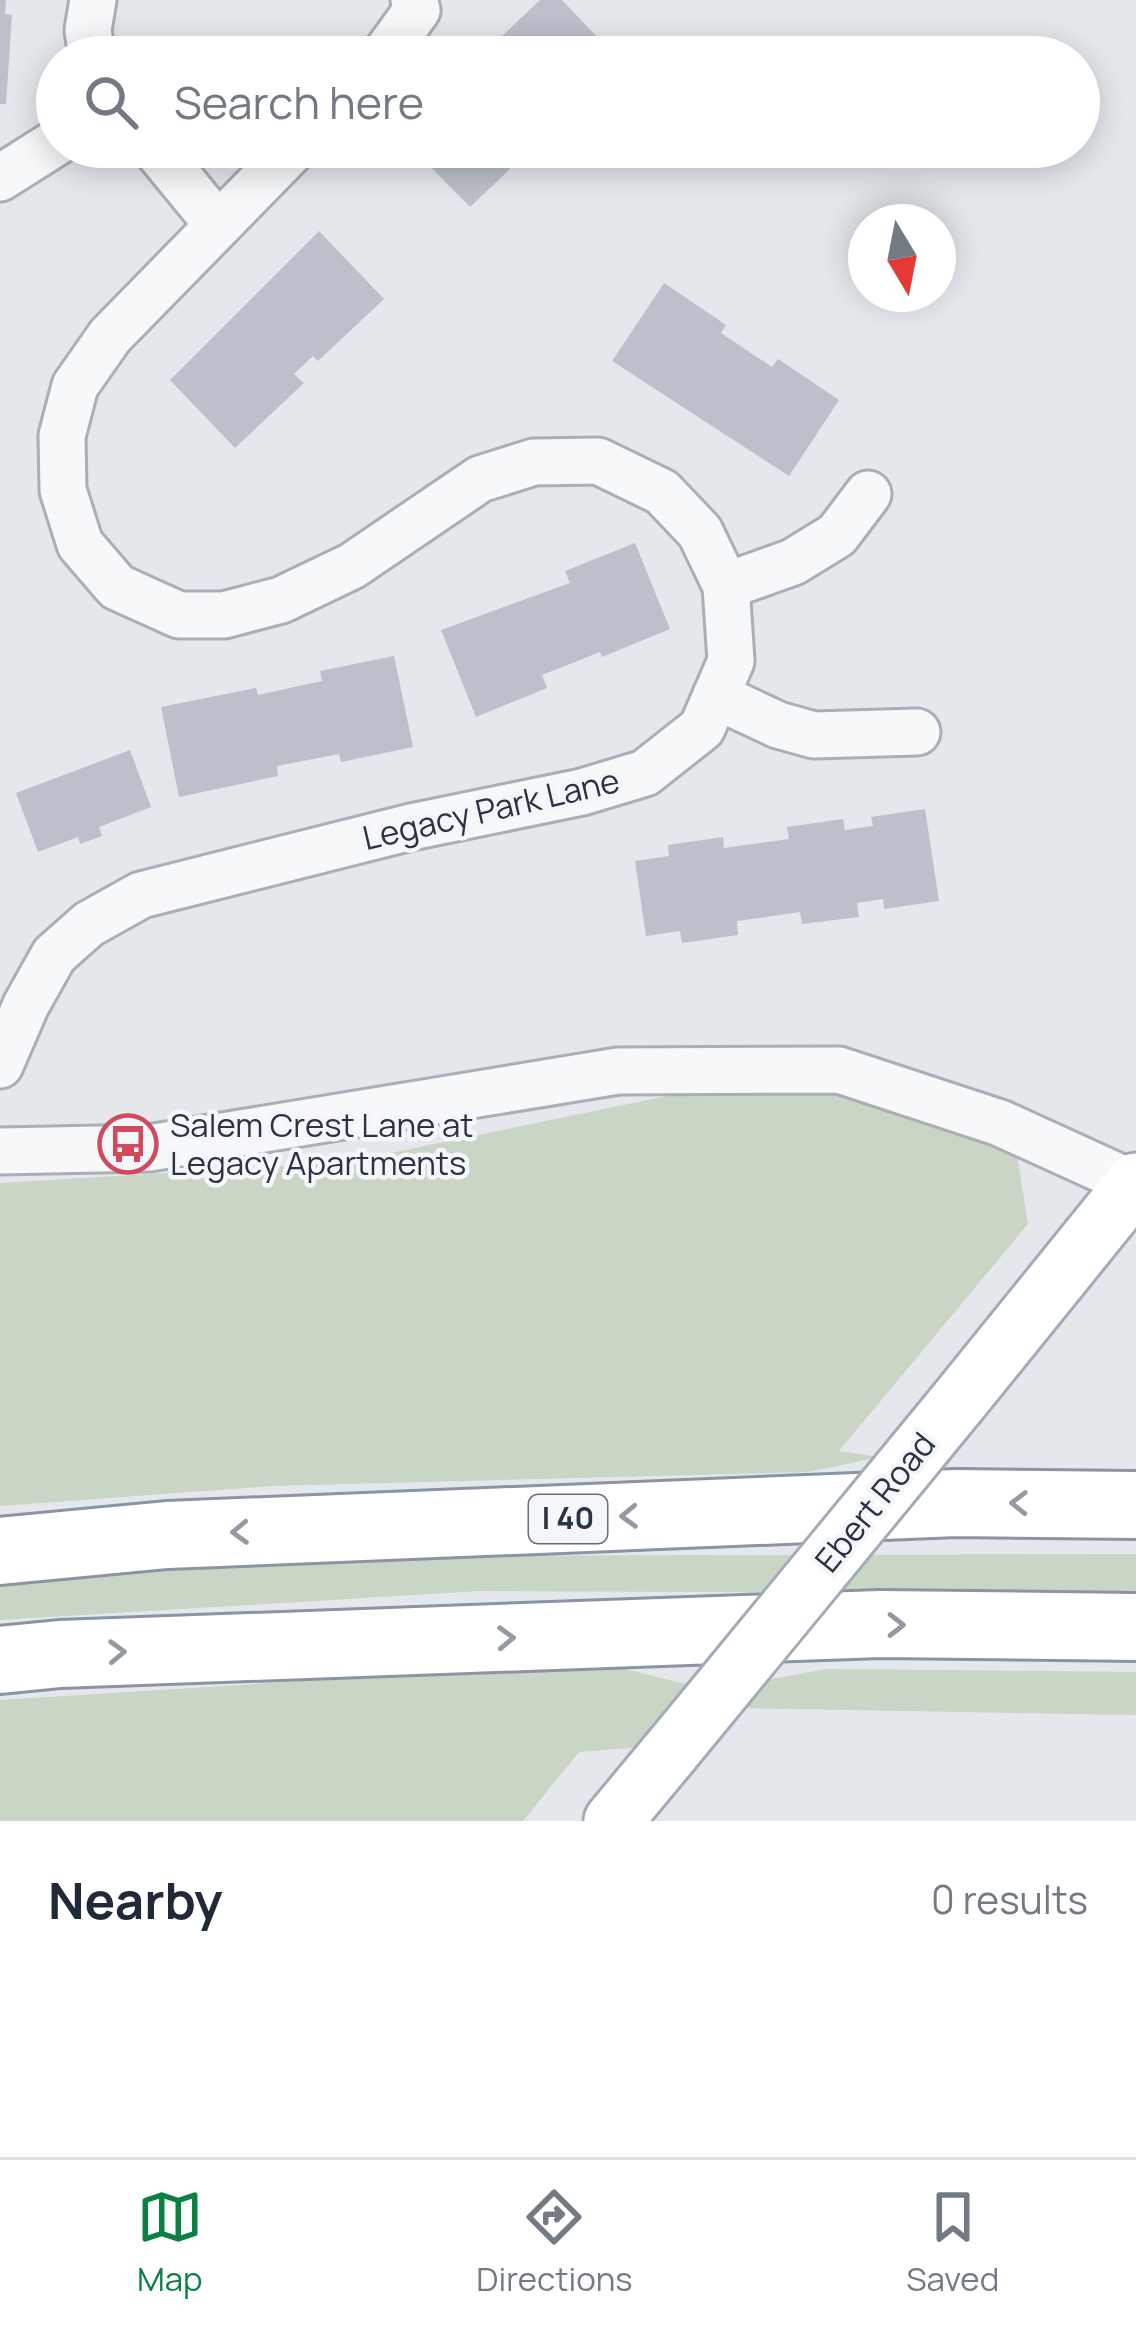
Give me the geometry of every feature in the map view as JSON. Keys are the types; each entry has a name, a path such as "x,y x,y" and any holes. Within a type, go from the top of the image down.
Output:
{"highway":[{"name":"I 40","path":"0,1552 238,1532 956,1503 1136,1505"},
{"path":"0,1660 880,1624 1136,1627"}],"main road":[{"name":"Ebert Road","path":"614,1821 1135,1183"}],"street":[{"path":"89,36 93,0"},
{"path":"398,36 417,10 414,0"},
{"path":"0,178 36,155"},
{"path":"171,168 218,225"},
{"name":"Legacy Park Lane","path":"0,1065 54,956 89,924 140,895 411,827 582,792 645,773 703,728 731,661 726,586 700,532 662,492 598,461 534,463 480,479 352,566 281,600 224,615 178,615 117,587 80,544 63,490 62,436 75,386 110,336 274,168"},
{"path":"726,586 793,562 837,535 868,494"},
{"path":"716,696 814,736 917,732"},
{"path":"0,1151 149,1148 618,1071 839,1070 1000,1123 1135,1183"}],"green space":[{"path":"904,1077 1017,1155 1028,1224 839,1451 879,1457 808,1472 272,1486 0,1506 0,1183 347,1162 740,1081"},
{"path":"1136,1554 1136,1594 480,1591 0,1620 0,1583 131,1572 454,1556"},
{"path":"625,1669 693,1686 646,1747 579,1752 523,1821 0,1821 0,1700 430,1673"},
{"path":"827,1669 1136,1672 1136,1715 738,1708 760,1681"}],"building":[{"path":"0,0 6,0 5,14 12,15 6,104 0,104"},
{"path":"540,0 562,0 596,36 502,36"},
{"path":"432,168 511,168 470,207"},
{"path":"319,231 384,299 318,361 313,356 294,374 304,383 235,448 170,380"},
{"path":"664,283 726,325 721,333 772,367 778,359 839,400 789,476 612,361"},
{"path":"635,543 670,629 542,675 547,688 476,717 441,630 570,583 565,571"},
{"path":"394,656 413,747 341,762 339,754 277,766 278,776 179,797 161,707 256,688 258,695 322,681 320,671"},
{"path":"130,750 151,807 99,827 102,836 80,844 78,837 38,852 16,793"},
{"path":"925,809 939,901 884,909 883,899 857,903 859,917 802,924 800,912 737,921 738,935 682,943 680,931 646,936 635,861 669,856 668,845 723,837 724,848 789,839 787,827 843,819 845,830 873,826 871,817"}],"place":[{"name":"Salem Crest Lane at Legacy Apartments","path":"128,1144"}]}
